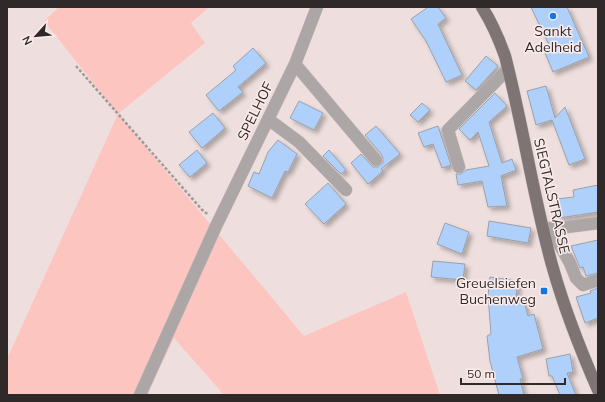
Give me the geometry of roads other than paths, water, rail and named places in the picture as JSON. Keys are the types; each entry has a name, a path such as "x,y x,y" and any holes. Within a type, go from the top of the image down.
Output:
{"main road":[{"name":"SIEGTALSTRASSE","path":"482,7 500,40 508,69 563,303 583,357 598,390"}],"street":[{"name":"SPELHOF","path":"140,395 218,222 295,64 317,7"},
{"path":"295,64 376,160"},
{"path":"459,167 448,130 508,69"},
{"path":"268,119 299,142 346,190"},
{"path":"598,223 546,229 570,263 576,278 583,285 598,280"}],"place":[{"name":"Sankt Adelheid","path":"553,16"},
{"name":"Greuelsiefen Buchenweg","path":"544,291"}]}
